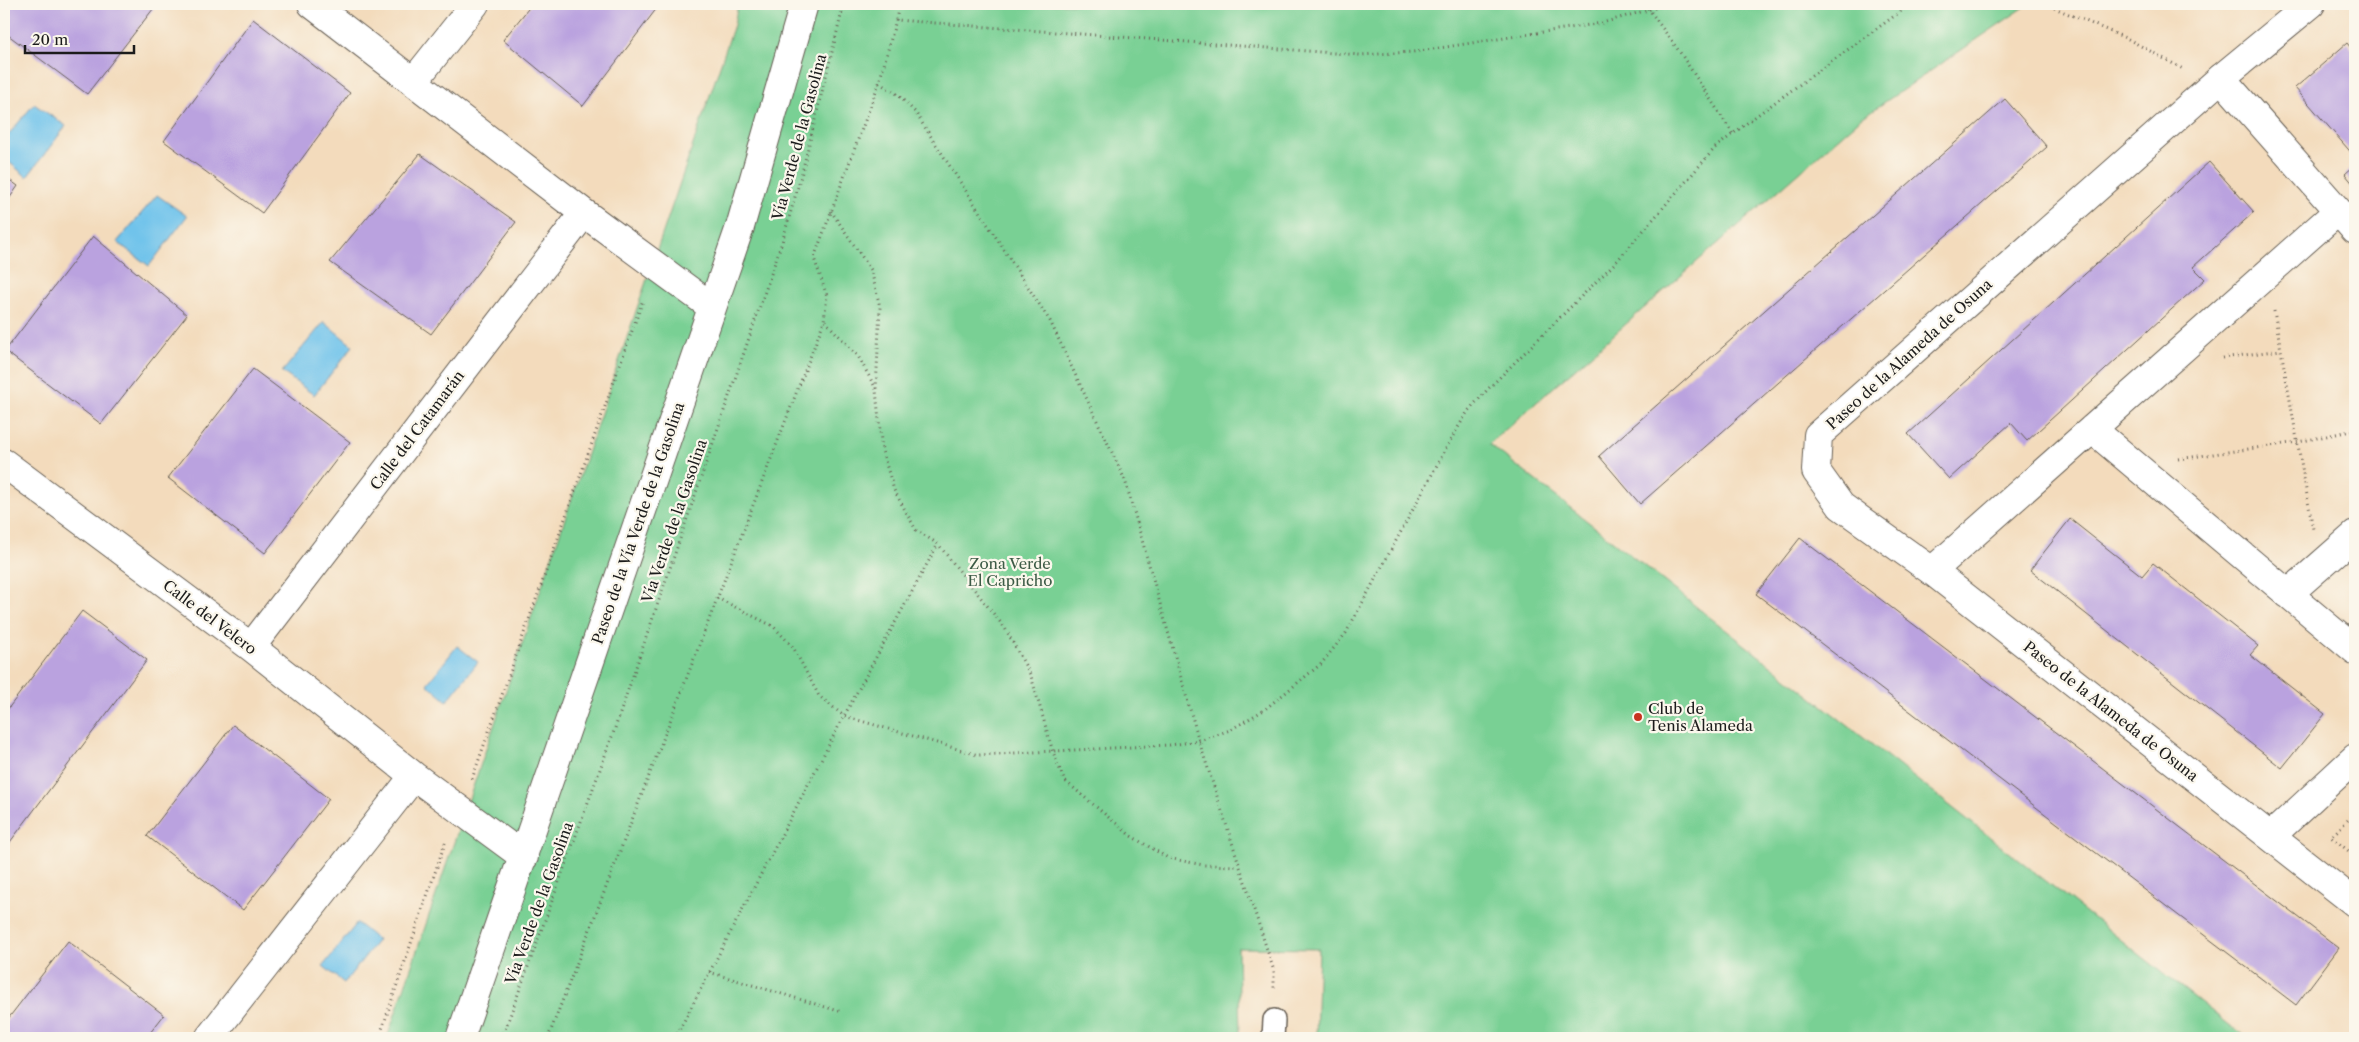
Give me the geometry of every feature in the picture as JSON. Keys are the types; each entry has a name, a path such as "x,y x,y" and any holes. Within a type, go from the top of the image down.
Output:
{"street":[{"path":"312,4 584,214 712,307"},
{"path":"414,81 475,4"},
{"name":"Paseo de la Vía Verde de la Gasolina","path":"460,1038 740,227 804,4"},
{"name":"Paseo de la Alameda de Osuna","path":"2311,4 2216,82 1818,435 1816,471 1841,506 1932,571 2355,903"},
{"path":"1932,571 2267,274 2347,220 2216,82"},
{"name":"Calle del Catamarán","path":"251,647 584,214"},
{"path":"2092,429 2355,650"},
{"name":"Calle del Velero","path":"4,463 251,647 414,776 524,856"},
{"path":"2288,594 2355,535"},
{"path":"2271,836 2355,758"},
{"path":"210,1038 414,776"}],"path":[{"name":"Vía Verde de la Gasolina","path":"502,1038 614,731 782,242 801,176 844,4"},
{"path":"548,1038 824,321 827,296 814,258 879,83 896,20 898,4"},
{"path":"1645,4 1651,10 1733,134"},
{"path":"1651,10 1654,4"},
{"path":"896,20 1360,55 1413,52 1592,24 1669,4"},
{"path":"717,598 773,626 793,647 819,696 844,716 978,754 1053,752 1170,745 1198,741 1230,730 1264,710 1321,664 1346,632 1468,412 1616,262 1715,148 1911,4"},
{"path":"2046,4 2128,39 2216,82"},
{"path":"879,83 896,93 915,112 1050,321 1125,480 1198,741 1274,971 1274,1029"},
{"path":"831,211 872,270 880,307 876,390 882,451 894,490 916,530 938,544 1005,628 1032,676 1053,752 1064,780 1139,840 1168,858 1203,865 1238,866"},
{"path":"2267,274 2320,566"},
{"path":"472,780 643,300"},
{"path":"824,321 858,356 876,390"},
{"path":"2136,466 2298,442 2355,430"},
{"path":"674,1038 844,716 938,544"},
{"path":"2355,813 2331,836 2355,856"},
{"path":"379,1038 448,834"},
{"path":"709,972 842,1012"}],"green space":[{"name":"Zona Verde El Capricho","path":"738,4 2029,4 1860,119 1489,444 2246,1038 1316,1038 1319,949 1238,948 1240,1038 387,1038 734,25"}],"water":[{"path":"34,104 66,126 27,177 4,158 4,140"},
{"path":"157,195 187,216 149,266 117,242"},
{"path":"324,322 353,346 314,395 282,372"},
{"path":"457,646 478,662 447,701 427,684"},
{"path":"357,923 378,940 344,983 323,966"}],"building":[{"path":"4,4 157,4 87,94 4,32"},
{"path":"532,4 660,4 583,106 503,40"},
{"path":"253,19 350,93 262,213 164,141"},
{"path":"2347,43 2355,53 2355,157 2295,88"},
{"path":"2005,99 2047,147 1640,504 1599,456"},
{"path":"420,154 516,222 431,334 330,262"},
{"path":"2209,162 2254,212 2193,267 2205,279 2027,441 2011,423 1949,479 1908,434"},
{"path":"2355,165 2355,186 2345,174"},
{"path":"4,176 18,186 4,206"},
{"path":"93,236 187,315 101,424 5,351"},
{"path":"253,369 350,442 265,553 168,478"},
{"path":"2070,519 2142,576 2153,563 2258,646 2250,655 2325,714 2282,768 2030,570"},
{"path":"1800,538 2339,948 2296,1005 1756,594"},
{"path":"82,611 147,660 4,850 4,714"},
{"path":"233,725 329,799 243,910 147,836"},
{"path":"68,941 164,1015 146,1038 4,1038 4,1024"}],"place":[{"name":"Club de Tenis Alameda","path":"1638,717"}]}
